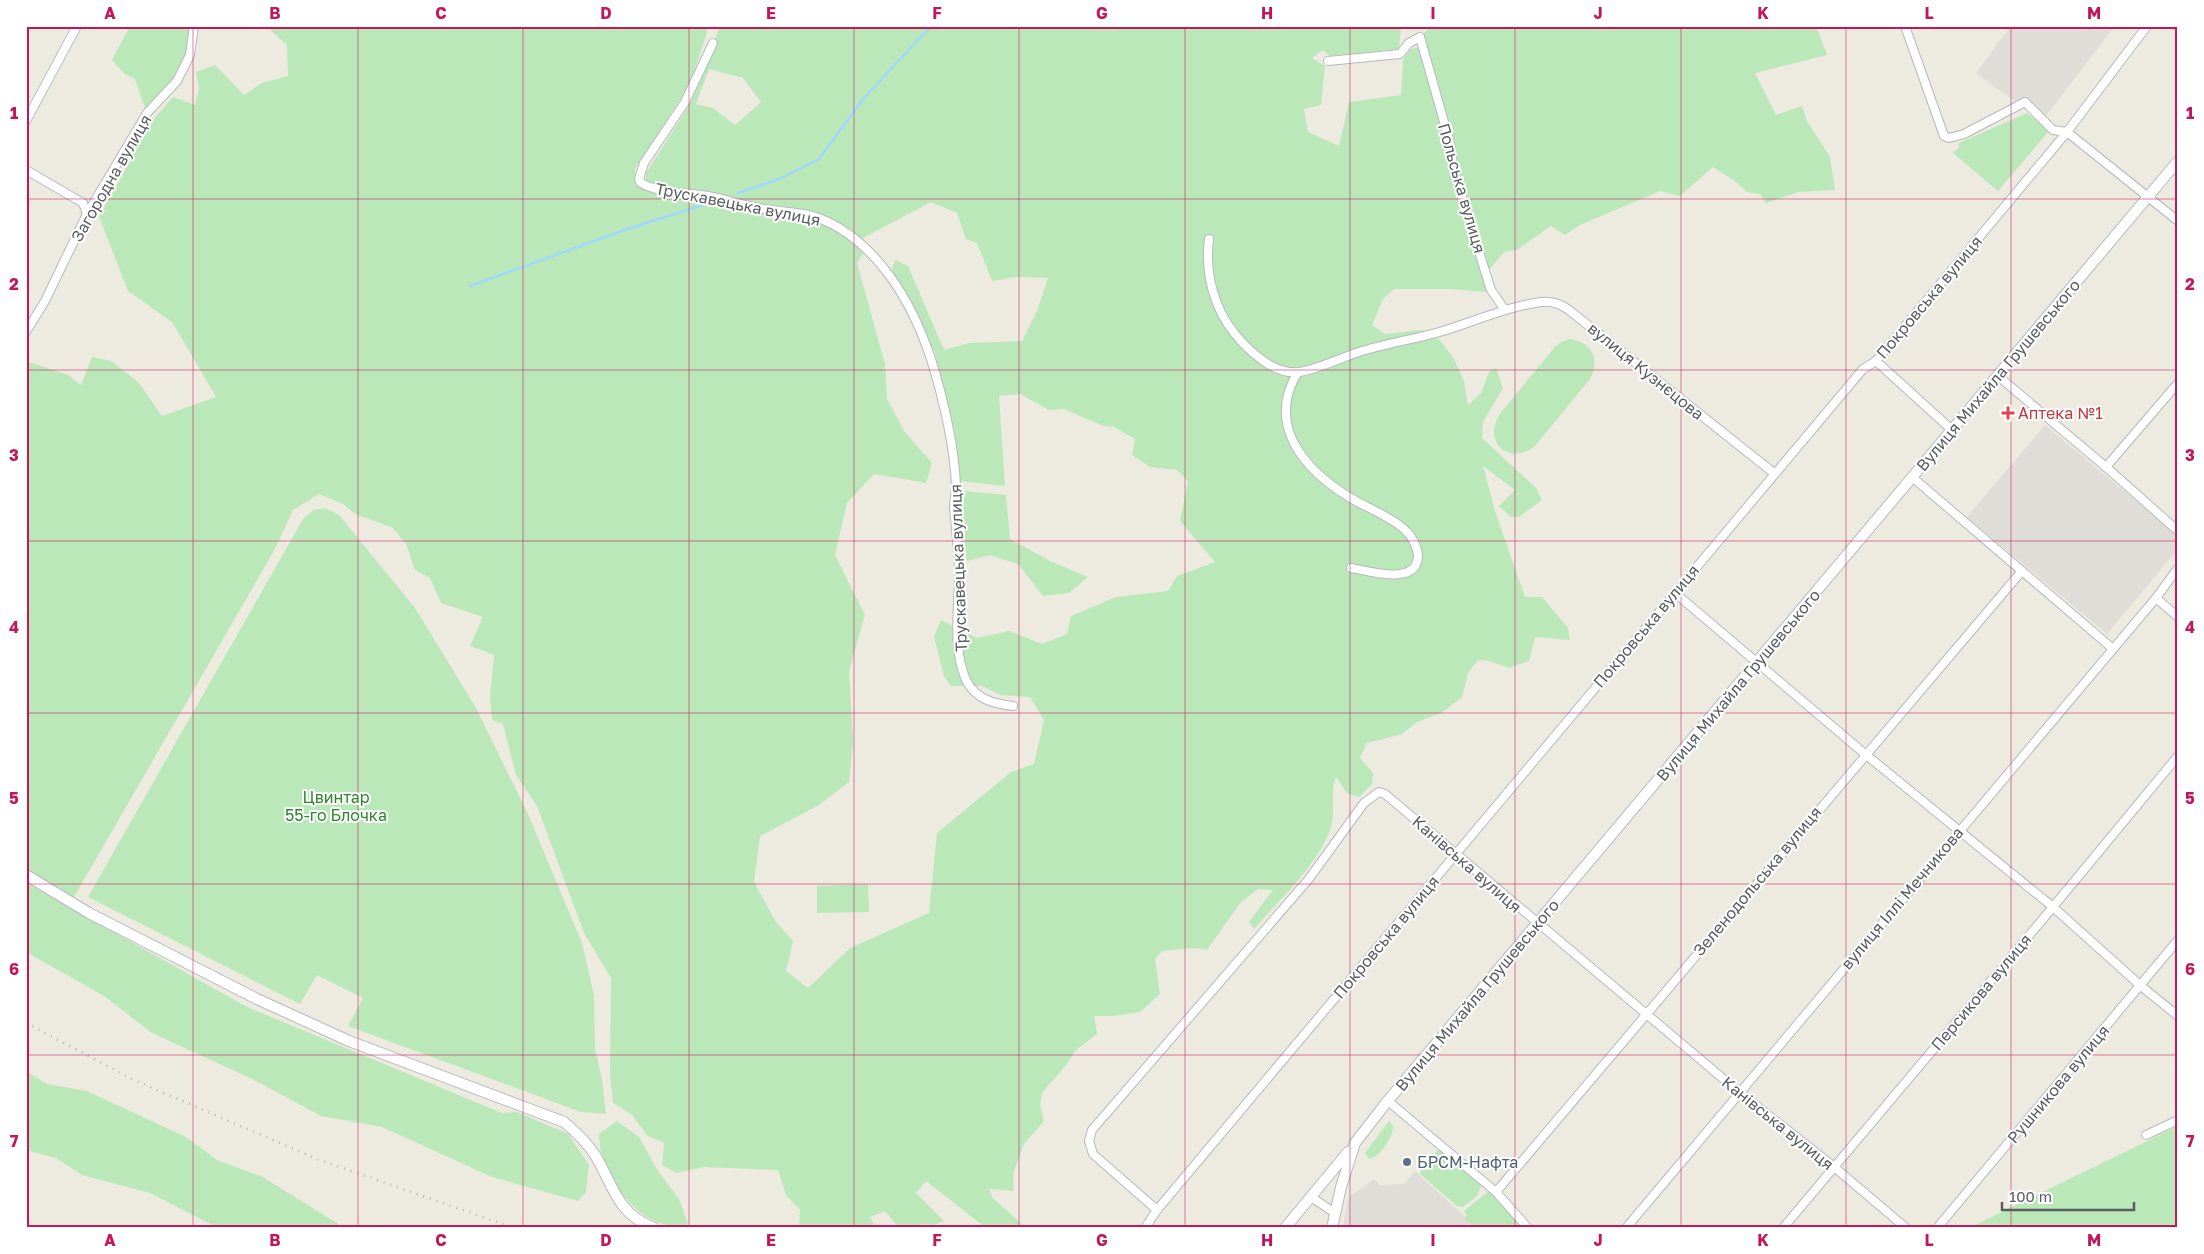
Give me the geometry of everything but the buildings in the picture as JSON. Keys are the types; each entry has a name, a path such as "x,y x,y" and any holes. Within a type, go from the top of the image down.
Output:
{"street":[{"path":"26,121 77,26"},
{"name":"Загородна вулиця","path":"26,332 45,301 87,214 147,113 177,81 190,56 194,26"},
{"path":"1905,26 1944,136 1949,138 1964,134 2023,102 2053,130 2067,132 2178,221"},
{"name":"Покровська вулиця","path":"1145,1228 1157,1210 1863,369 1876,361 2067,132 2147,26"},
{"name":"Польська вулиця","path":"1328,61 1400,54 1409,43 1420,37 1450,143 1454,172 1491,290 1505,310"},
{"name":"Трускавецька вулиця","path":"713,43 685,102 644,163 639,179 641,183 658,189 707,196 759,208 817,217 834,225 852,238 876,258 889,274 918,324 931,358 948,433 956,486 954,503 959,574 957,646 962,668 974,692 982,698 1002,705 1013,706"},
{"name":"Вулиця Михайла Грушевського","path":"1332,1228 1347,1164 1356,1144 1388,1101 2178,161"},
{"path":"26,170 83,203 87,214"},
{"path":"1208,238 1206,261 1209,277 1221,312 1231,330 1244,345 1281,370 1298,372 1370,348 1434,334 1505,310"},
{"name":"вулиця Кузнєцова","path":"1505,310 1542,302 1555,302 1569,310 1775,474"},
{"path":"1876,361 1952,430"},
{"path":"1298,372 1288,395 1285,418 1288,434 1299,451 1312,468 1329,484 1405,530 1417,548 1418,559 1413,569 1403,575 1351,568"},
{"path":"1998,376 2106,467 2178,531"},
{"path":"2106,467 2178,383"},
{"path":"1912,478 2112,648"},
{"name":"вулиця Іллі Мечникова","path":"1626,1228 2156,598 2178,568"},
{"name":"Зеленодольська вулиця","path":"1496,1192 2021,572"},
{"path":"1675,593 1865,754 2053,907 2141,986 2178,1016"},
{"path":"2156,598 2178,617"},
{"name":"Персикова вулиця","path":"1783,1228 2178,756"},
{"name":"Канівська вулиця","path":"1157,1210 1093,1154 1089,1141 1092,1130 1308,880 1356,813 1373,794 1379,792 1385,794 1537,924 1906,1228"},
{"path":"26,875 89,912 257,999 349,1041 564,1122 584,1138 596,1157 614,1194 627,1212 642,1223 654,1228"},
{"name":"Рушникова вулиця","path":"1937,1228 2178,940"},
{"path":"1388,1101 1496,1192 1528,1228"},
{"path":"2146,1135 2178,1120"},
{"path":"1285,1228 1356,1144"},
{"path":"1311,1198 1335,1212"}],"shaded area":[{"path":"2011,26 2115,26 2042,121 1976,73"},
{"path":"2045,425 2178,536 2178,549 2107,634 1967,517"},
{"path":"1415,1171 1477,1228 1343,1228 1348,1198 1374,1179 1380,1185 1404,1184"}],"green space":[{"path":"130,26 192,26 188,55 175,80 146,111 135,79 125,74 112,60"},
{"path":"266,26 709,26 690,84 635,169 636,186 666,196 663,185 646,181 646,173 689,106 720,26 1401,26 1399,49 1330,56 1323,50 1312,58 1325,66 1321,105 1304,109 1308,132 1339,146 1349,102 1401,95 1403,60 1411,49 1419,47 1445,144 1452,181 1487,292 1451,289 1394,289 1383,299 1372,325 1385,334 1422,330 1439,339 1454,359 1464,381 1468,405 1481,393 1489,372 1496,368 1503,388 1483,422 1482,438 1536,488 1542,500 1519,517 1511,517 1499,506 1515,490 1483,466 1495,511 1525,597 1542,597 1568,628 1570,640 1535,637 1529,661 1509,668 1489,661 1478,660 1468,673 1462,697 1441,713 1417,722 1402,734 1367,743 1360,758 1373,773 1372,784 1359,797 1347,793 1336,777 1333,788 1332,823 1320,851 1299,879 1254,929 1249,922 1273,890 1258,889 1240,903 1207,950 1191,948 1162,951 1155,959 1160,994 1140,1012 1113,1016 1094,1016 1097,1034 1076,1050 1042,1093 1040,1105 1044,1121 1024,1144 1013,1174 1014,1191 989,1189 993,1198 1026,1228 986,1228 926,1181 916,1193 944,1221 934,1225 921,1224 922,1228 899,1228 885,1211 870,1217 876,1228 799,1228 800,1210 786,1195 778,1170 704,1167 676,1173 662,1165 664,1143 648,1136 632,1115 613,1103 610,1074 611,978 584,933 537,806 516,775 503,724 492,720 490,698 494,655 470,646 483,617 441,603 430,578 415,570 406,544 393,528 355,514 343,504 319,494 293,510 275,549 74,897 26,869 26,361 68,375 81,385 92,357 111,361 139,383 162,416 216,397 172,322 128,291 99,217 152,121 173,97 195,105 199,88 196,72 215,65 244,95 262,83 288,76 287,45","holes":["709,69 743,78 761,102 735,125 713,108 696,104","931,202 957,213 966,239 977,243 992,281 1016,277 1048,278 1037,311 1022,341 969,343 944,350 908,266 895,260 891,273 912,306 935,353 960,481 1005,486 999,396 1020,394 1049,410 1064,409 1103,426 1114,427 1135,439 1132,455 1150,467 1177,470 1188,481 1180,521 1215,562 1177,576 1168,591 1116,597 1071,616 1067,634 1042,644 1009,631 977,638 941,620 934,637 944,676 951,686 982,686 1001,695 1030,697 1044,720 1034,764 1011,772 937,833 929,913 850,948 808,988 786,971 793,941 776,922 754,882 760,836 819,805 849,782 853,741 849,671 865,615 835,555 847,503 874,474 926,483 932,463 904,431 887,399 885,364 857,263 864,252 863,238"]},
{"path":"1431,26 1816,26 1827,55 1755,73 1776,115 1802,106 1807,121 1830,157 1835,190 1798,192 1766,203 1760,194 1747,192 1736,182 1713,167 1680,196 1660,191 1580,225 1565,235 1551,226 1517,250 1504,252 1489,270 1479,230 1458,170 1455,142 1423,34"},
{"path":"2027,113 2049,131 1998,191 1953,153 1959,148 1959,143"},
{"path":"1570,339 1584,344 1592,353 1595,365 1590,379 1535,446 1525,452 1516,454 1501,448 1494,434 1499,415 1554,348 1561,342"},
{"path":"963,491 1006,495 1010,539 1050,561 1088,577 1069,593 1043,596 1018,564 990,555 967,561 960,504"},
{"name":"Цвинтар 55-го Блочка","path":"325,508 339,515 415,608 476,708 528,814 582,943 594,995 595,1049 602,1079 606,1114 581,1112 348,1026 363,998 317,975 300,1004 88,897 303,519 314,510"},
{"path":"26,883 247,1007 502,1113 517,1112 568,1134 589,1165 586,1192 578,1201 492,1177 382,1127 321,1116 252,1079 152,1033 104,996 26,952"},
{"path":"868,884 869,912 817,913 817,886"},
{"path":"26,1071 47,1084 87,1091 186,1137 217,1160 261,1176 345,1228 218,1228 150,1193 82,1175 56,1158 26,1150"},
{"path":"617,1121 639,1137 658,1171 679,1199 688,1224 674,1226 661,1224 648,1218 625,1198 616,1186 603,1161 599,1134"},
{"path":"1389,1121 1393,1126 1393,1130 1388,1141 1377,1155 1369,1159 1365,1153"},
{"path":"2178,1126 2178,1228 1969,1228"},
{"path":"1439,1149 1481,1184 1478,1195 1463,1207 1457,1206 1420,1174 1421,1168"},
{"path":"1489,1191 1522,1228 1474,1228 1464,1218 1467,1215 1464,1211"}],"waterway":[{"path":"738,193 779,179 819,159 863,99 931,26"},
{"path":"470,286 633,227 713,202"}],"railway":[{"path":"26,1023 134,1080 317,1159 514,1228"}],"place":[{"name":"Аптека №1","path":"2008,413"},
{"name":"БРСМ-Нафта","path":"1407,1162"}]}
